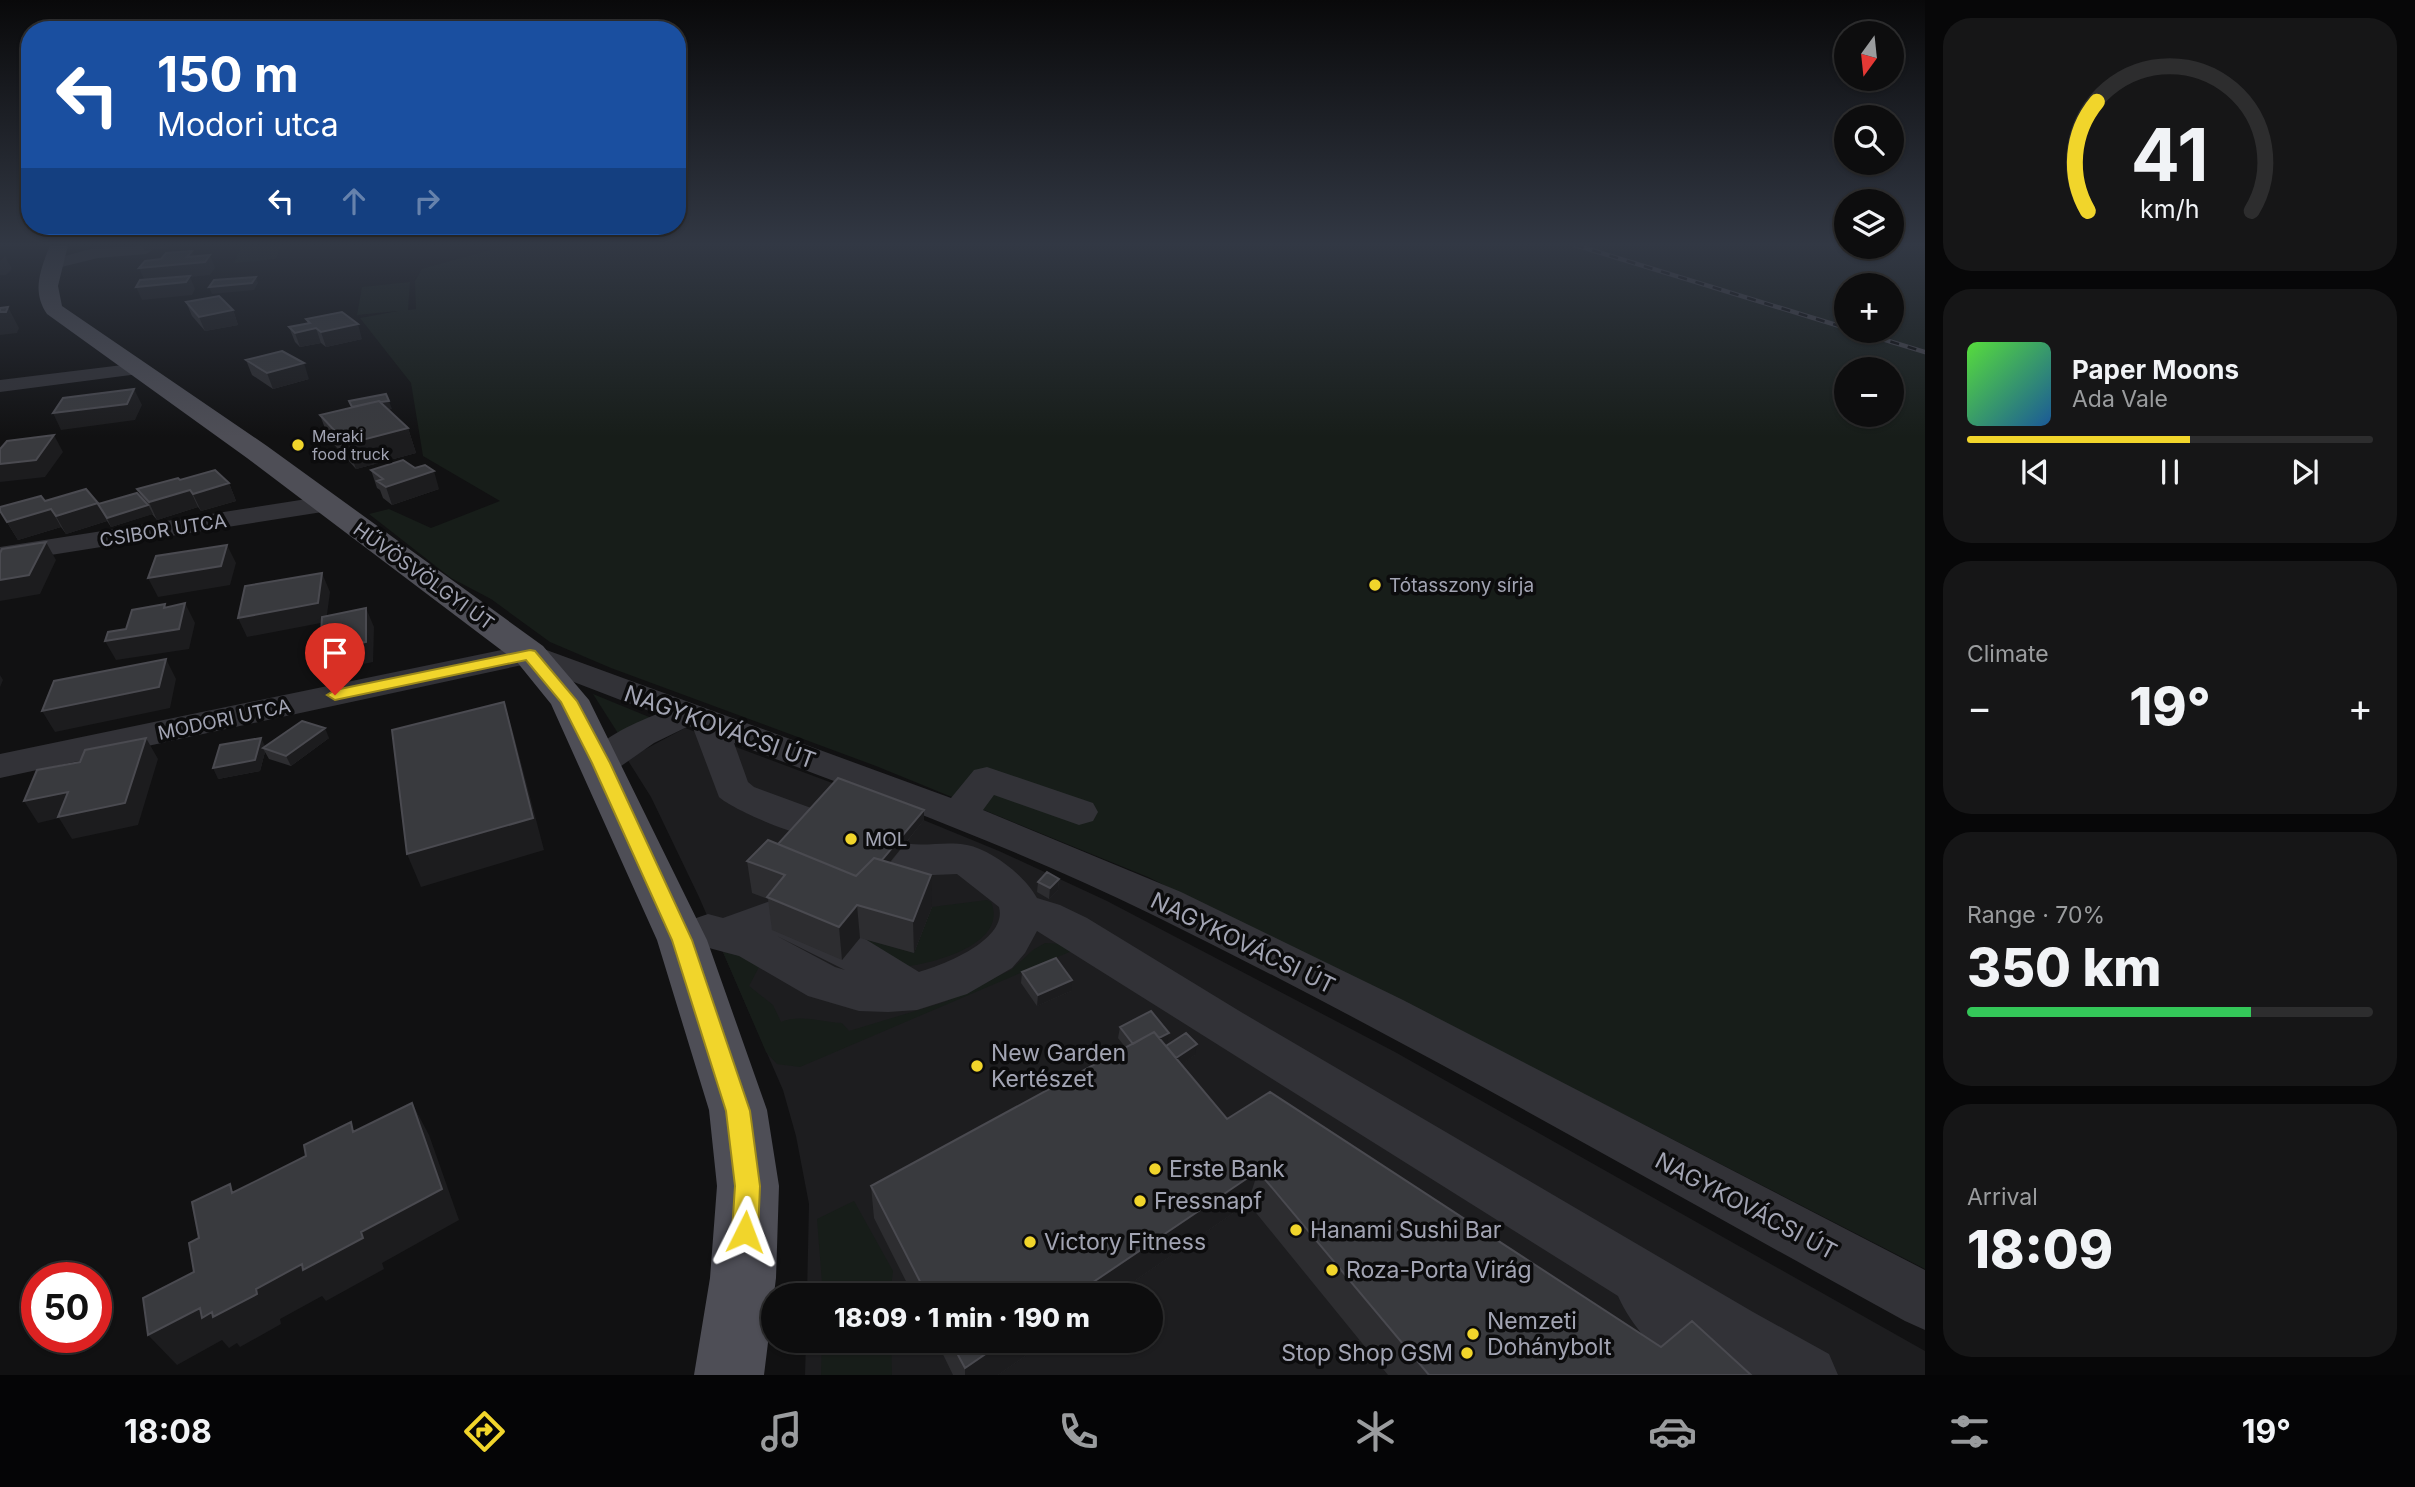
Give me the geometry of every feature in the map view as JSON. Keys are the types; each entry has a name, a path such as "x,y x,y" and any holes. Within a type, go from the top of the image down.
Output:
{"main road":[{"name":"HŰVÖSVÖLGYI ÚT","path":"53,309 530,654 569,701 601,763 703,938 738,1111 747,1186 743,1278 729,1375"}],"street":[{"path":"0,386 139,369"},
{"name":"CSIBOR UTCA","path":"0,555 326,504"},
{"name":"NAGYKOVÁCSI ÚT","path":"530,654 698,719 970,834 1166,903 1387,1014 1925,1301"},
{"name":"MODORI UTCA","path":"0,766 530,654"},
{"path":"601,763 623,745 668,722 698,719 732,788 741,796 808,822"},
{"path":"703,938 751,942 824,983 859,992 917,991 951,981 996,956 1010,941 1019,925 1022,911 1016,898 996,880 970,834 987,779 1079,812"},
{"path":"895,855 910,861 970,834"},
{"path":"1022,911 1045,916 1072,930 1224,1026 1732,1333 1808,1375"},
{"path":"1631,1271 1675,1329 1723,1375"}],"shaded area":[{"path":"358,309 1834,309 1834,343 1904,343 1904,309 1925,309 1925,1269 1633,1119 1148,877 876,766 611,668 550,642 491,599 451,578 369,514 389,509 431,528 500,501 423,456 411,383 360,318 398,311 357,315"},
{"path":"593,694 654,719 621,738"},
{"path":"685,728 843,787 999,851 1107,901 1395,1052 1925,1351 1925,1375 805,1375 806,1353 1163,1353 1163,1283 807,1283 809,1204 796,1136 783,1090 699,897 651,797 627,759"},
{"path":"987,900 991,902 994,917 989,930 964,950 931,962 903,967 867,947 868,940 914,953 932,907"},
{"path":"1045,943 1062,944 1074,950 800,1067 777,1064 766,1052 723,952 754,959 759,967 749,986 773,1005 781,1022 803,1019 842,1023 849,1031 945,1002 1011,970"},
{"path":"854,1201 893,1271 892,1283 822,1283 817,1219"},
{"path":"822,1353 891,1353 892,1375 821,1375"}],"building":[{"path":"192,309 233,310 199,317"},
{"path":"342,312 358,324 321,332 316,328 295,333 289,327 310,323 306,319"},
{"path":"282,351 304,363 267,373 246,360"},
{"path":"134,389 127,404 53,413 63,398"},
{"path":"386,394 389,401 352,407 349,401"},
{"path":"379,401 408,428 347,444 320,415"},
{"path":"54,435 36,460 0,464 0,449 7,441"},
{"path":"403,460 415,468 425,465 434,471 386,487 377,481 383,479 371,470"},
{"path":"215,470 229,483 193,494 190,490 149,502 137,489 178,478 180,480"},
{"path":"86,489 98,503 56,516 51,509 7,522 0,511 0,507 41,496 45,501"},
{"path":"137,493 148,505 107,518 98,504"},
{"path":"46,542 29,575 0,580 2,549"},
{"path":"227,545 221,566 148,578 156,556"},
{"path":"322,573 318,603 238,618 245,586"},
{"path":"185,603 179,629 105,641 108,632 126,629 132,610 165,604 164,608"},
{"path":"366,608 366,642 320,651 322,617"},
{"path":"166,659 159,687 42,711 54,681"},
{"path":"504,702 533,818 407,854 392,730"},
{"path":"302,721 325,728 286,756 263,748"},
{"path":"146,738 125,803 58,817 68,792 24,801 37,770 80,762 85,750"},
{"path":"261,738 255,760 213,768 220,745"},
{"name":"MOL","path":"838,778 924,810 882,860 874,858 856,876 778,844"},
{"path":"768,840 856,876 874,858 931,875 913,921 857,905 839,927 767,897 785,875 747,861"},
{"path":"1047,872 1059,879 1050,888 1038,882"},
{"path":"1056,958 1072,980 1038,995 1022,972"},
{"path":"1151,1011 1169,1033 1159,1038 1154,1032 1133,1044 1120,1027"},
{"path":"1154,1032 1227,1119 1270,1092 1661,1347 1692,1321 1751,1375 1429,1375 1258,1171 1092,1283 921,1283 871,1186"},
{"path":"1186,1033 1197,1044 1176,1058 1166,1046"},
{"path":"412,1103 442,1189 361,1232 363,1238 303,1270 302,1264 256,1289 257,1294 213,1317 212,1312 202,1318 200,1308 148,1335 143,1298 194,1272 189,1243 199,1238 192,1202 230,1184 232,1193 306,1156 304,1145 351,1122 353,1132"},
{"path":"957,1353 987,1353 965,1368"}],"railway":[{"path":"1785,309 1834,324"},
{"path":"1895,343 1925,352"}],"place":[{"name":"Meraki food truck","path":"298,445"},
{"name":"Tótasszony sírja","path":"1375,585"},
{"name":"MOL","path":"851,839"},
{"name":"New Garden Kertészet","path":"977,1066"},
{"name":"Erste Bank","path":"1155,1169"},
{"name":"Fressnapf","path":"1140,1201"},
{"name":"Hanami Sushi Bar","path":"1296,1230"},
{"name":"Victory Fitness","path":"1030,1242"},
{"name":"Roza-Porta Virág","path":"1332,1270"},
{"name":"Nemzeti Dohánybolt","path":"1473,1334"},
{"name":"Stop Shop GSM","path":"1467,1353"}],"route":[{"path":"335,695 530,654 569,701 601,763 682,940 738,1111 747,1186 745,1232"}]}
